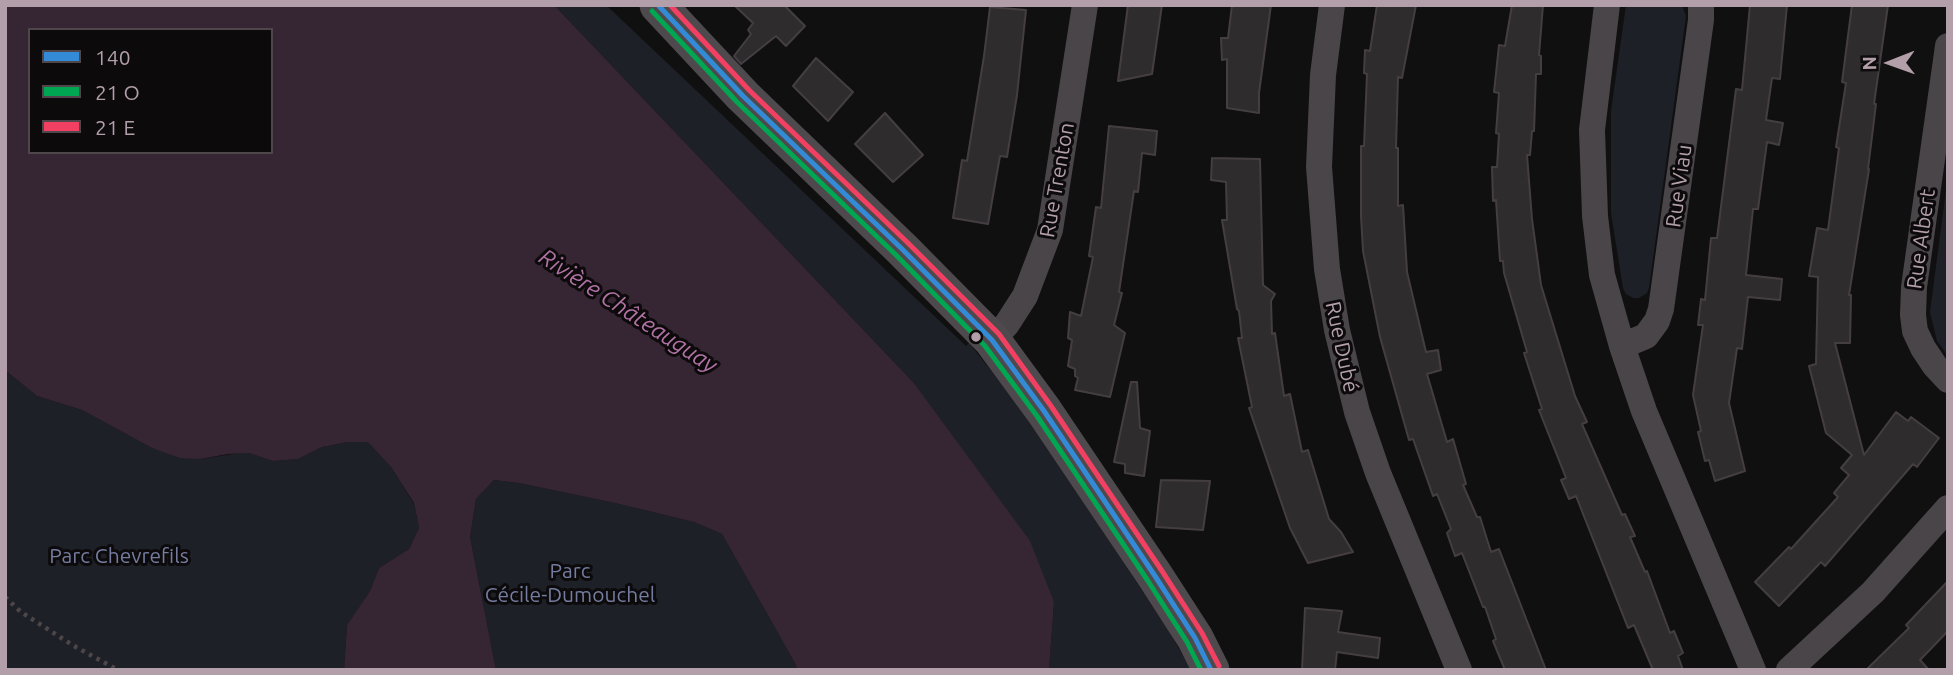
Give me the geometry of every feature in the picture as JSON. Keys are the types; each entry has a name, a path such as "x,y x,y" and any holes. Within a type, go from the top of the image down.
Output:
{"street":[{"path":"658,5 743,96 992,340 1044,411 1155,576 1195,638 1211,670"},
{"name":"Rue Trenton","path":"992,340 1007,324 1025,296 1050,230 1085,5"},
{"name":"Rue Dubé","path":"1332,5 1322,85 1319,167 1327,269 1337,330 1357,412 1378,473 1459,670"},
{"path":"1607,5 1592,130 1593,186 1602,275 1644,411 1753,670"},
{"name":"Rue Viau","path":"1622,346 1646,336 1657,321 1661,309 1698,47 1701,5"},
{"name":"Rue Albert","path":"1948,46 1914,287 1913,315 1915,331 1923,348 1948,380"},
{"path":"1789,670 1873,592 1948,508"}],"path":[{"path":"5,597 21,612 63,640 118,670"}],"green space":[{"path":"554,5 606,5 966,346 969,343 1022,409 1169,631 1191,670 1049,670 1054,602 913,382"},
{"path":"1626,5 1682,5 1686,16 1649,288 1647,293 1639,298 1626,294 1623,288 1611,213 1611,111"},
{"path":"1948,175 1948,356 1937,341 1930,312"},
{"name":"Parc Chevrefils","path":"5,370 37,396 82,410 152,448 200,459 249,453 273,461 298,459 322,447 368,441 391,467 414,504 419,528 409,549 379,568 370,591 347,625 344,670 5,670"},
{"name":"Parc Cécile-Dumouchel","path":"494,480 615,503 694,522 722,534 797,670 496,670 470,537 476,499"}],"water":[{"name":"Rivière Châteauguay","path":"5,5 554,5 913,382 1030,541 1054,602 1049,670 797,670 722,534 694,522 615,503 494,480 476,499 470,537 496,670 344,670 347,625 370,591 379,568 409,549 419,528 414,503 391,467 368,442 348,442 322,447 298,459 273,461 249,453 200,459 180,458 152,448 82,410 37,396 5,370"}],"building":[{"path":"734,5 784,5 805,26 786,46 776,36 741,64 734,56 751,34 748,30 753,23"},
{"path":"1128,5 1162,5 1152,74 1118,81"},
{"path":"1232,5 1271,5 1259,93 1259,113 1227,108 1227,59 1222,60 1221,38 1228,38"},
{"path":"1377,5 1416,5 1402,78 1398,77 1396,148 1398,206 1403,205 1407,272 1426,352 1438,350 1441,370 1427,374 1447,442 1453,439 1466,484 1463,485 1477,517 1480,517 1491,552 1499,549 1546,670 1505,670 1493,641 1496,639 1485,607 1462,553 1455,556 1447,533 1451,529 1437,494 1433,496 1413,439 1409,440 1380,337 1363,251 1361,216 1361,146 1364,146 1367,74 1364,73 1365,50 1370,51"},
{"path":"1512,5 1543,5 1539,55 1541,74 1536,74 1534,131 1530,155 1527,155 1541,285 1575,396 1587,422 1582,424 1622,515 1625,514 1635,536 1630,537 1645,572 1647,571 1670,633 1674,631 1683,653 1678,656 1683,670 1653,670 1634,625 1628,628 1576,496 1569,499 1561,480 1566,478 1539,410 1542,409 1524,353 1527,352 1503,261 1500,261 1492,167 1497,167 1499,93 1494,92 1499,45 1505,46"},
{"path":"1750,5 1787,5 1780,79 1772,78 1766,120 1783,123 1779,145 1767,142 1758,209 1753,209 1746,275 1782,279 1780,300 1748,297 1742,349 1737,348 1729,403 1745,471 1715,481 1709,460 1705,461 1693,395 1703,325 1698,325 1701,299 1705,300 1711,238 1717,238 1736,89 1742,90"},
{"path":"1852,5 1888,5 1874,104 1869,169 1849,295 1850,343 1835,343 1864,455 1896,412 1908,421 1911,417 1939,438 1917,467 1913,464 1825,566 1821,562 1779,606 1755,582 1789,547 1791,549 1838,497 1834,493 1849,475 1841,468 1852,455 1826,433 1809,366 1816,364 1818,277 1809,276 1817,228 1828,230 1839,148 1836,147 1846,83 1842,82"},
{"path":"990,7 1026,10 1007,157 1000,156 988,224 953,218 962,160 967,161"},
{"path":"816,58 853,92 828,121 793,86"},
{"path":"885,113 923,155 893,182 855,144"},
{"path":"1109,126 1157,131 1155,155 1142,153 1138,192 1134,191 1119,292 1122,293 1114,325 1125,333 1110,397 1075,390 1078,378 1075,376 1075,369 1068,366 1072,340 1068,338 1070,312 1081,316 1093,257 1089,256 1096,207 1101,208"},
{"path":"1212,158 1260,159 1263,285 1275,294 1271,301 1272,334 1275,333 1284,396 1290,394 1302,452 1308,450 1329,519 1353,552 1308,563 1290,528 1249,408 1252,407 1238,338 1242,338 1239,311 1222,220 1227,220 1226,182 1211,180"},
{"path":"1131,382 1137,382 1140,428 1150,431 1144,476 1125,473 1125,464 1114,462"},
{"path":"1161,480 1210,481 1203,530 1156,527"},
{"path":"1948,581 1948,631 1920,660 1929,670 1866,670 1909,628 1906,625"},
{"path":"1305,608 1342,611 1338,632 1380,638 1378,658 1337,652 1335,670 1302,670"}],"transit line":[{"name":"140","path":"658,5 743,96 992,340 1044,411 1155,576 1195,638 1211,670"},
{"path":"670,5 749,90 999,334 1162,571 1202,633 1219,666"},
{"path":"652,11 737,102 896,255 985,346 1037,416 1148,581 1187,642 1201,670"}]}
